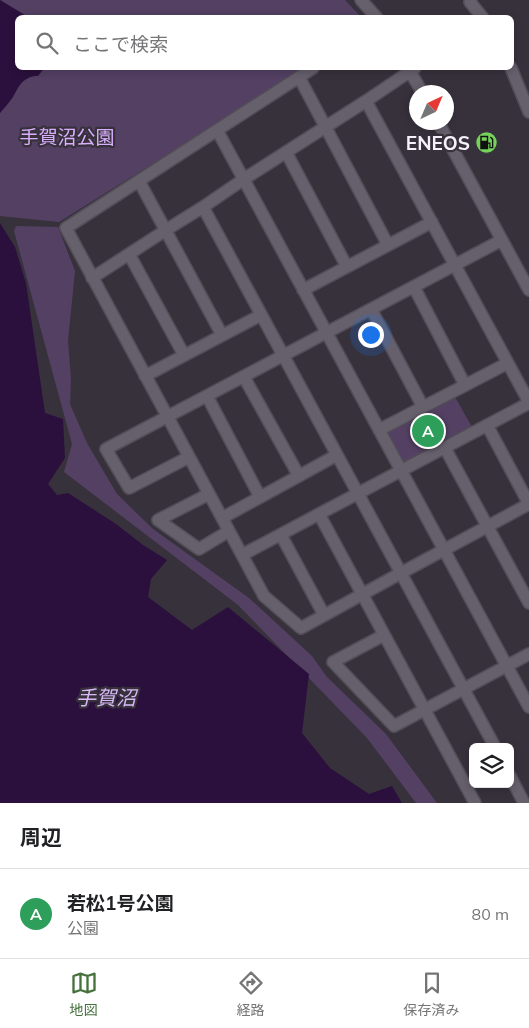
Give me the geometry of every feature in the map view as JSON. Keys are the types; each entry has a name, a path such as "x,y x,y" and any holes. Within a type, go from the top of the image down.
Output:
{"street":[{"path":"361,0 374,15"},
{"path":"470,0 481,15"},
{"path":"311,70 66,228 264,596 301,628 529,504 487,425"},
{"path":"92,278 366,101 410,70"},
{"path":"411,70 419,85"},
{"path":"512,70 529,112"},
{"path":"299,77 388,245"},
{"path":"242,555 529,402 366,101"},
{"path":"217,130 529,707"},
{"path":"442,130 529,290"},
{"path":"286,152 347,267"},
{"path":"139,181 222,335"},
{"path":"203,207 493,743"},
{"path":"303,290 432,222"},
{"path":"189,457 129,488 106,449 502,240"},
{"path":"130,254 184,355"},
{"path":"414,287 465,385"},
{"path":"371,309 424,407"},
{"path":"145,376 261,315"},
{"path":"379,430 508,363"},
{"path":"244,377 299,476"},
{"path":"207,396 260,497"},
{"path":"445,448 529,602"},
{"path":"222,518 337,455"},
{"path":"209,494 158,520 199,549 229,531"},
{"path":"319,514 475,803"},
{"path":"281,534 324,615"},
{"path":"384,635 333,662 394,726 529,654"},
{"path":"514,784 524,803"}],"green space":[{"path":"0,0 345,0 359,15 25,15"},
{"name":"手賀沼公園","path":"42,70 303,70 59,222 0,216 0,113 22,82 31,76 38,76"},
{"path":"16,226 58,227 75,271 68,341 71,379 70,404 87,443 117,494 153,529 249,598 312,656 327,677 386,734 437,803 416,803 367,738 238,605 64,472 72,444 14,231"},
{"path":"454,395 473,429 404,466 386,433 387,429"}],"water":[{"path":"0,0 25,15 15,15 15,70 42,70 38,76 33,76 22,82 0,113"},
{"name":"手賀沼","path":"0,223 15,247 26,283 45,413 63,419 65,458 48,484 57,495 68,493 167,560 151,579 148,597 192,630 228,607 309,674 302,733 330,768 369,794 392,786 402,803 0,803"}],"place":[{"name":"ENEOS","path":"486,143"},
{"name":"若松1号公園","path":"428,431"}]}
